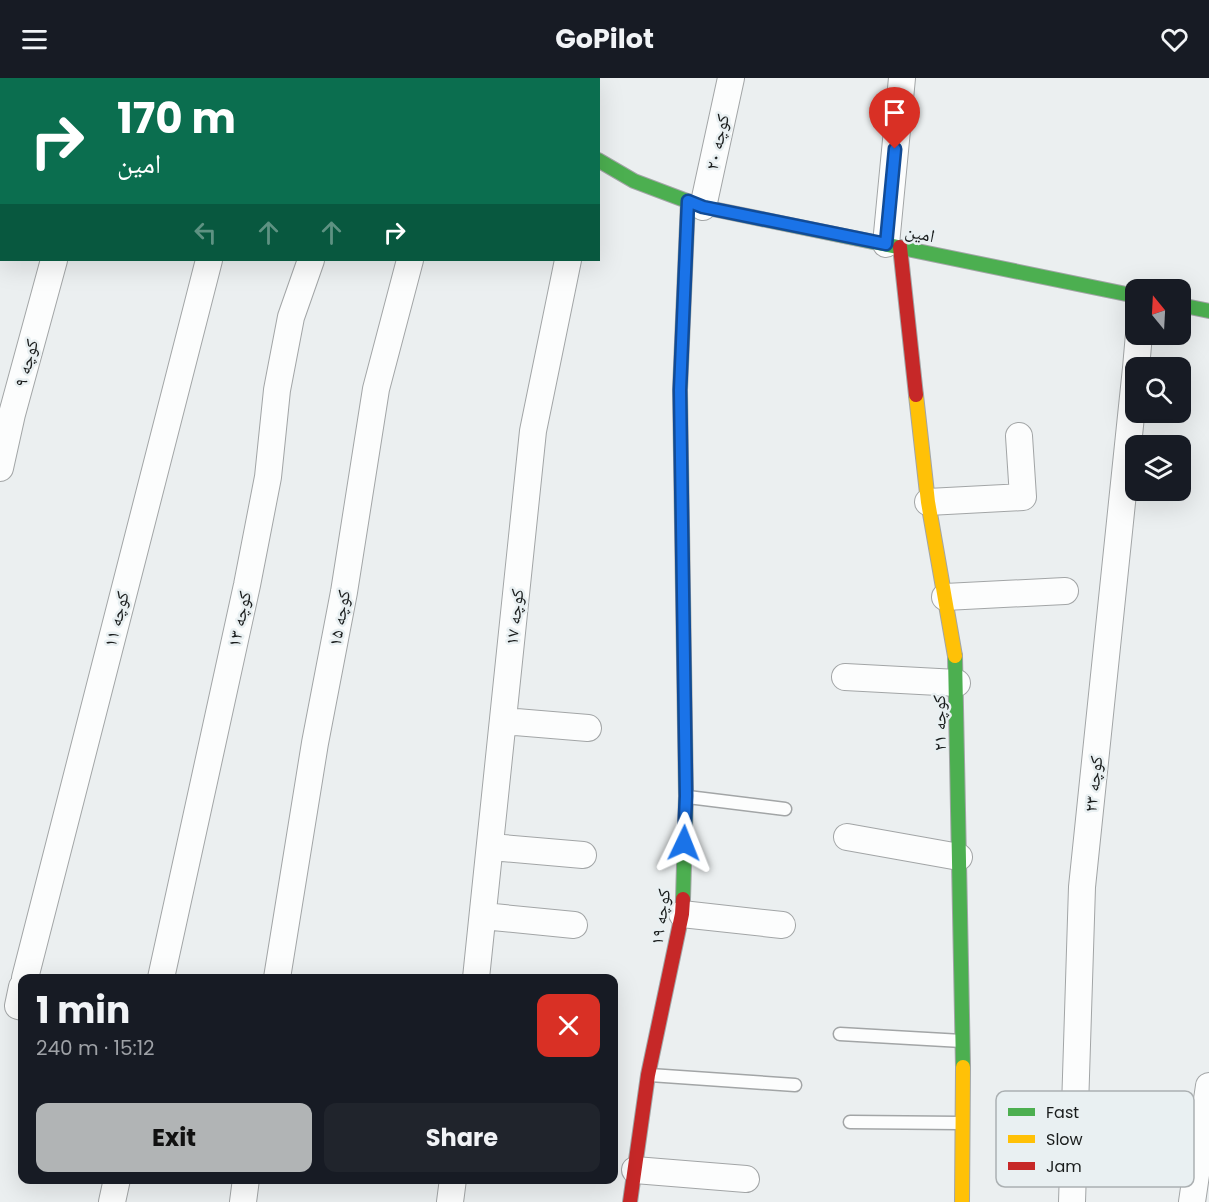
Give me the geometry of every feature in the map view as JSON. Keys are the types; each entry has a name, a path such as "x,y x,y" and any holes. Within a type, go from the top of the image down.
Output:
{"street":[{"name":"کوچه ۲۰","path":"695,204 731,78"},
{"path":"893,245 902,78"},
{"name":"امین","path":"600,161 634,181 695,204 1125,294"},
{"name":"کوچه ۱۹","path":"630,1202 648,1075 682,914 686,796 680,390 695,204"},
{"name":"کوچه ۲۱","path":"893,245 928,502 957,663 963,1041 962,1202"},
{"name":"کوچه ۹","path":"0,468 12,414 54,261"},
{"name":"کوچه ۱۱","path":"26,974 209,261"},
{"name":"کوچه ۱۳","path":"162,974 247,585 268,477 278,390 291,317 311,261"},
{"name":"کوچه ۱۵","path":"278,974 315,742 344,592 376,389 410,261"},
{"name":"کوچه ۱۷","path":"476,974 533,431 568,261"},
{"path":"1191,307 1209,311"},
{"name":"کوچه ۲۳","path":"1076,1091 1082,887 1130,423"},
{"path":"928,502 1023,497 1019,436"},
{"path":"945,597 1065,591"},
{"path":"845,677 957,683"},
{"path":"504,720 588,728"},
{"path":"847,837 960,857"},
{"path":"491,847 583,855"},
{"path":"682,914 782,925"},
{"path":"483,916 574,925"},
{"path":"1192,1202 1209,1086"},
{"path":"634,1170 746,1179"},
{"path":"112,1202 116,1184"},
{"path":"243,1202 245,1184"},
{"path":"450,1202 452,1184"},
{"name":"کوچه ۲۳","path":"1072,1187 1072,1202"}],"lane":[{"path":"686,796 785,809"},
{"path":"840,1034 963,1041"},
{"path":"648,1075 795,1085"},
{"path":"850,1122 962,1123"}],"traffic: fast":[{"path":"600,161 634,181 703,207 1125,294"},
{"path":"683,899 686,796 680,390 688,201"},
{"path":"1191,307 1209,311"},
{"path":"955,656 963,1067"}],"traffic: slow":[{"path":"916,395 928,502 955,656"},
{"path":"962,1202 963,1067"}],"traffic: jam":[{"path":"900,247 916,395"},
{"path":"630,1202 648,1075 682,914 683,899"}],"route":[{"path":"684,843 686,796 680,390 688,201 703,207 886,244 895,149"}]}
